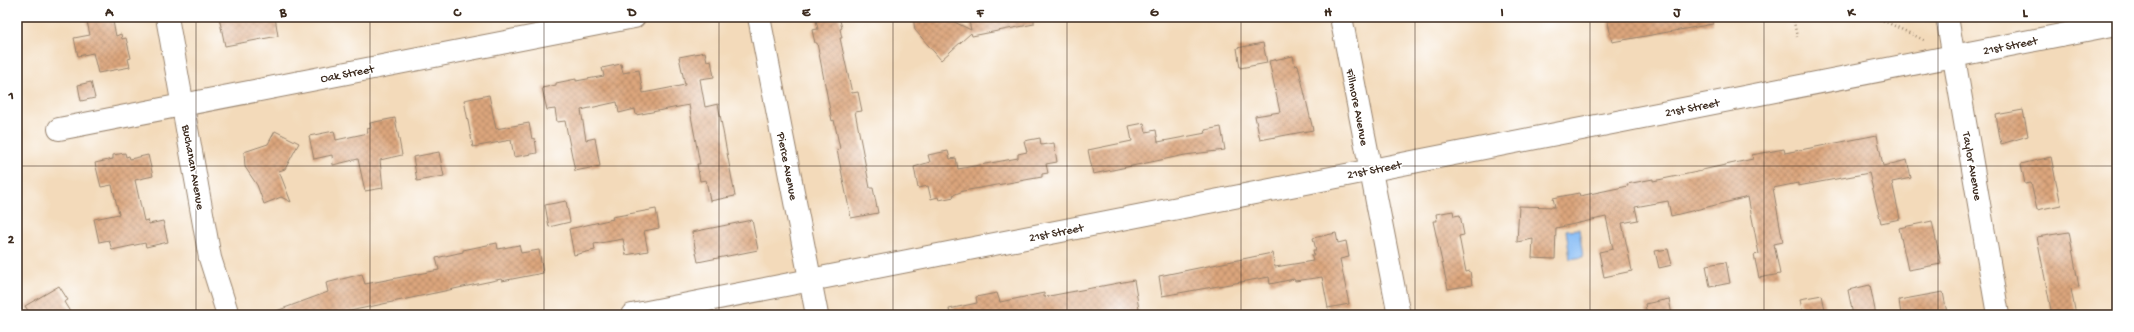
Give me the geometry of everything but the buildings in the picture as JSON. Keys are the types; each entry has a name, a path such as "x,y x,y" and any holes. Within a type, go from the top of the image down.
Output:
{"street":[{"name":"Buchanan Avenue","path":"167,17 210,258 228,315"},
{"name":"Oak Street","path":"60,129 596,21 634,17"},
{"name":"Pierce Avenue","path":"759,17 817,315"},
{"name":"Fillmore Avenue","path":"1341,17 1399,315"},
{"name":"Taylor Avenue","path":"1947,17 1955,55 1998,315"},
{"name":"21st Street","path":"632,315 2117,24"}],"path":[{"path":"1793,17 1797,37"},
{"path":"1876,17 1955,55"}],"water":[{"path":"1579,229 1583,257 1570,259 1566,230"}]}
